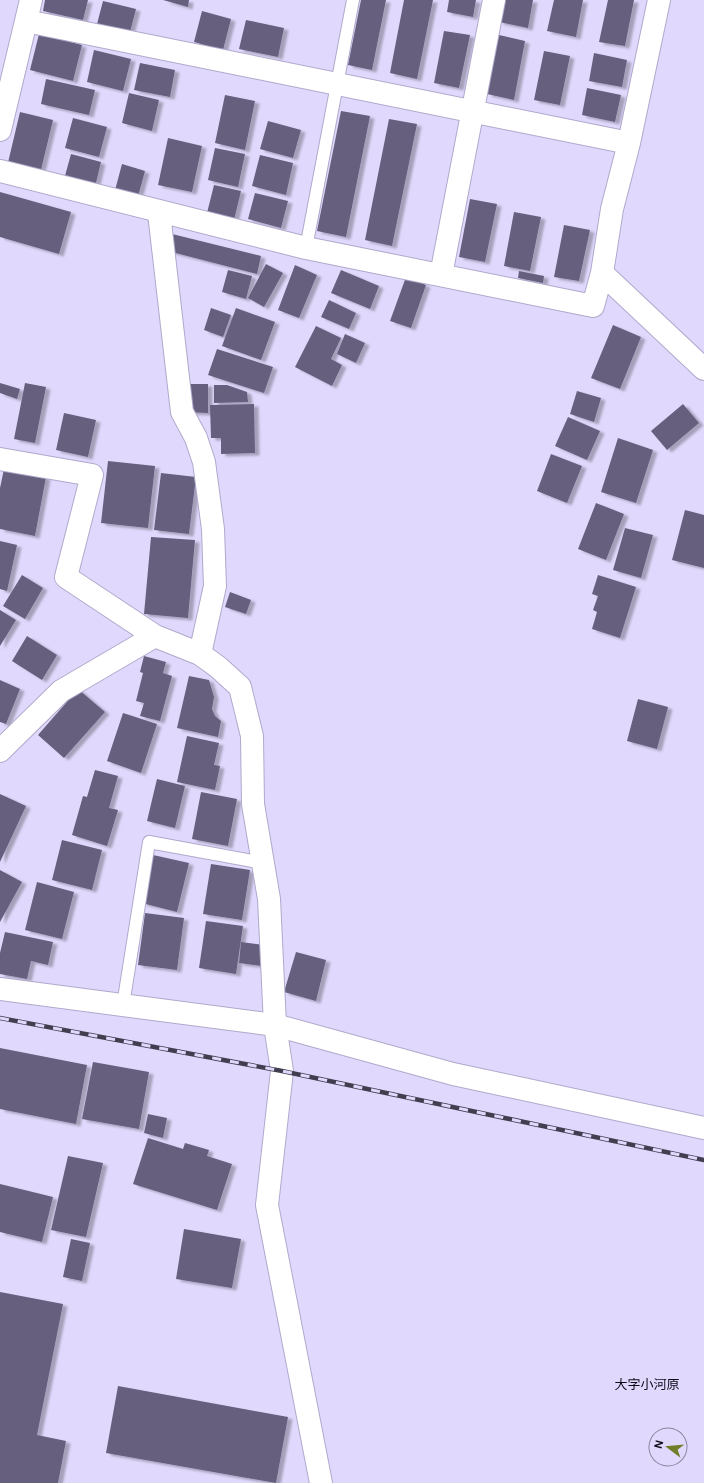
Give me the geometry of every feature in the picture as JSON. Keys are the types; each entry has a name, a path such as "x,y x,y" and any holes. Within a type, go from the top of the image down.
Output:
{"street":[{"path":"0,130 7,66 26,21 32,0"},
{"path":"441,275 494,0"},
{"path":"0,171 306,248 593,306 602,273 612,209 629,143 659,0"},
{"path":"26,21 629,143"},
{"path":"159,212 182,412 196,438 204,462 213,529 215,586 200,654"},
{"path":"602,273 704,369"},
{"path":"0,459 92,475 66,577 155,636 200,654 218,667 240,687 252,736 253,804 269,899 275,1025 282,1071 267,1205 321,1483"},
{"path":"0,751 61,691 155,636"},
{"path":"0,989 275,1025 454,1074 704,1128"}],"lane":[{"path":"306,248 353,0"},
{"path":"123,1005 149,842 263,863"}],"building":[{"path":"45,0 88,0 83,20 43,11"},
{"path":"163,0 189,0 188,7"},
{"path":"361,0 386,0 372,70 348,65"},
{"path":"404,0 433,0 417,79 390,73"},
{"path":"449,0 476,0 473,17 447,12"},
{"path":"504,0 533,0 528,28 499,22"},
{"path":"554,0 583,0 576,37 547,31"},
{"path":"608,0 634,0 625,46 599,42"},
{"path":"103,1 136,9 130,32 97,24"},
{"path":"202,11 231,19 223,50 194,42"},
{"path":"246,20 284,28 278,57 239,49"},
{"path":"444,31 470,35 459,88 434,83"},
{"path":"39,34 82,45 73,81 30,70"},
{"path":"499,35 525,41 514,100 487,94"},
{"path":"94,50 131,59 123,91 87,82"},
{"path":"544,51 570,56 560,105 534,100"},
{"path":"594,53 627,60 622,87 589,81"},
{"path":"140,63 175,70 170,97 134,90"},
{"path":"46,79 95,90 89,115 41,104"},
{"path":"587,88 621,95 615,122 582,115"},
{"path":"129,93 159,100 152,131 122,123"},
{"path":"225,95 255,101 245,150 215,143"},
{"path":"341,111 370,116 346,237 317,231"},
{"path":"20,112 53,120 39,178 6,171"},
{"path":"73,118 107,127 99,157 65,148"},
{"path":"389,119 417,124 392,246 365,240"},
{"path":"268,121 301,130 293,158 260,149"},
{"path":"168,138 202,146 192,192 158,185"},
{"path":"215,148 245,154 238,187 208,180"},
{"path":"71,154 101,162 94,191 63,183"},
{"path":"260,155 293,163 286,195 252,186"},
{"path":"122,164 145,171 137,200 114,194"},
{"path":"214,185 241,191 234,220 207,213"},
{"path":"0,192 71,212 59,254 0,237"},
{"path":"255,193 288,201 281,228 248,219"},
{"path":"470,199 497,204 485,262 459,257"},
{"path":"514,212 541,217 530,271 504,266"},
{"path":"564,225 590,230 579,281 554,277"},
{"path":"168,233 261,256 257,274 164,250"},
{"path":"266,264 283,273 264,307 248,298"},
{"path":"295,265 317,275 299,318 278,310"},
{"path":"228,270 252,276 246,299 222,292"},
{"path":"341,270 379,286 370,309 331,293"},
{"path":"519,271 544,276 543,283 518,278"},
{"path":"406,277 426,285 411,328 390,321"},
{"path":"329,300 356,313 349,329 321,317"},
{"path":"211,308 231,315 223,337 204,330"},
{"path":"236,308 275,322 261,360 222,346"},
{"path":"613,325 641,337 620,389 591,378"},
{"path":"316,326 341,338 331,359 342,365 332,386 295,367"},
{"path":"345,334 365,343 356,363 337,354"},
{"path":"217,349 273,367 264,393 208,375"},
{"path":"0,383 20,389 17,399 0,393"},
{"path":"25,383 46,387 35,443 14,439"},
{"path":"185,384 208,384 208,413 185,412"},
{"path":"214,385 227,385 247,392 248,402 214,403"},
{"path":"577,391 601,398 594,422 570,414"},
{"path":"254,404 255,453 221,454 221,438 211,438 210,405"},
{"path":"683,404 699,423 667,450 651,431"},
{"path":"64,413 96,420 88,457 56,450"},
{"path":"568,417 600,431 587,460 555,446"},
{"path":"618,438 653,450 636,503 601,492"},
{"path":"551,454 582,466 567,503 537,491"},
{"path":"108,461 155,466 148,528 101,523"},
{"path":"4,469 46,477 35,536 0,529 0,488"},
{"path":"161,473 196,477 189,534 154,530"},
{"path":"596,503 624,514 606,560 578,549"},
{"path":"685,510 704,515 704,568 672,560"},
{"path":"625,528 653,535 641,578 613,570"},
{"path":"151,537 195,540 188,618 144,614"},
{"path":"0,541 17,545 7,591 0,589"},
{"path":"22,575 43,588 25,619 3,606"},
{"path":"598,575 636,587 620,638 592,629 597,612 593,610 598,596 592,594"},
{"path":"230,592 251,600 246,614 225,607"},
{"path":"0,610 16,620 0,646"},
{"path":"27,636 57,655 42,680 12,661"},
{"path":"144,656 166,662 163,673 172,676 160,721 140,716 144,703 136,701 143,673 140,672"},
{"path":"189,676 209,680 214,697 212,709 215,716 221,721 218,737 177,728"},
{"path":"0,680 20,689 6,724 0,722"},
{"path":"78,689 105,712 64,758 38,735"},
{"path":"638,699 668,707 657,749 627,741"},
{"path":"123,713 157,724 141,773 107,761"},
{"path":"187,736 219,743 214,765 220,766 215,790 177,782"},
{"path":"95,770 118,776 109,808 118,810 107,846 72,835 83,796 87,797"},
{"path":"157,779 185,786 175,828 147,821"},
{"path":"201,792 237,799 228,846 192,839"},
{"path":"0,794 26,806 0,862"},
{"path":"62,840 102,850 92,890 52,880"},
{"path":"153,855 189,863 177,912 142,903"},
{"path":"211,864 250,870 242,920 203,914"},
{"path":"0,870 22,882 0,922"},
{"path":"37,882 74,892 62,939 25,930"},
{"path":"145,913 184,918 177,970 138,965"},
{"path":"206,921 243,926 236,974 199,968"},
{"path":"5,932 53,942 48,965 31,961 27,979 0,974 0,953"},
{"path":"241,942 264,945 262,966 239,963"},
{"path":"296,952 326,960 316,1001 284,992"},
{"path":"0,1048 87,1065 76,1124 0,1109"},
{"path":"93,1062 149,1072 139,1129 82,1119"},
{"path":"148,1114 167,1118 163,1138 144,1133"},
{"path":"148,1138 183,1149 185,1143 209,1150 207,1156 232,1164 217,1210 133,1184"},
{"path":"68,1156 103,1163 86,1237 51,1230"},
{"path":"0,1184 53,1197 42,1242 0,1232"},
{"path":"184,1229 241,1239 232,1288 176,1279"},
{"path":"71,1239 90,1243 82,1281 63,1277"},
{"path":"0,1292 63,1304 37,1435 66,1441 58,1483 0,1483"},
{"path":"118,1386 288,1417 276,1483 106,1453"}],"railway":[{"path":"0,1018 282,1071 704,1160"}],"district":[{"name":"大字小河原","path":"647,1384"}]}
